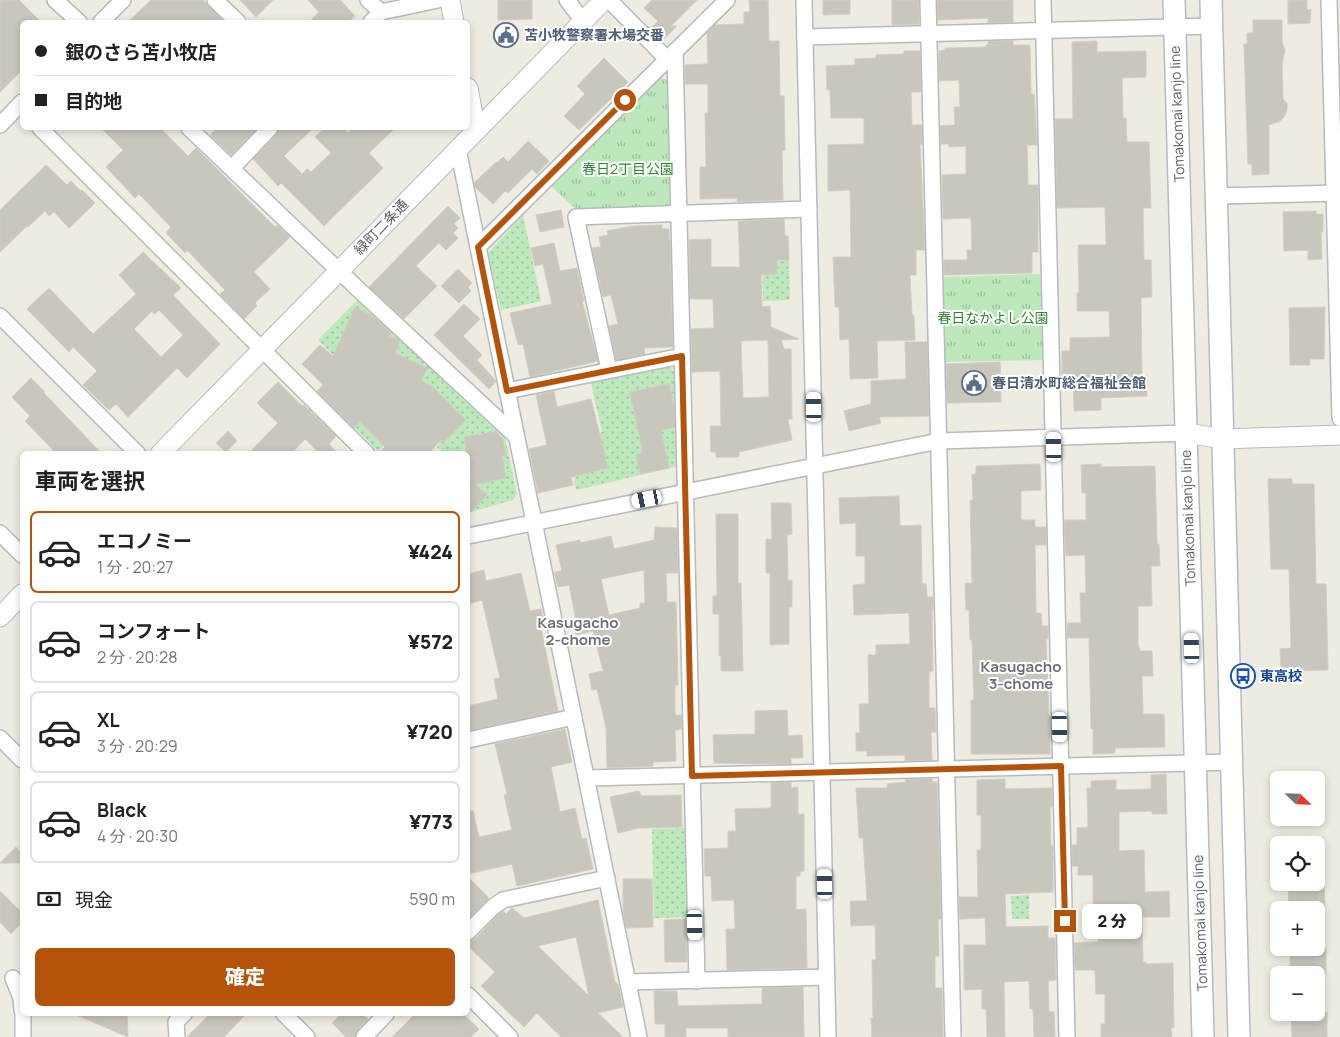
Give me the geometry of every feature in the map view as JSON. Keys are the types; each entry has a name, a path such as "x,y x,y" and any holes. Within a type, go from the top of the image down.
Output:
{"main road":[{"name":"Tomakomai kanjo line","path":"1174,0 1203,1037"},
{"path":"1210,0 1224,439 1239,1037"}],"street":[{"path":"55,0 77,20"},
{"path":"103,20 123,0"},
{"path":"215,0 236,20"},
{"path":"368,0 376,17 438,0"},
{"path":"450,0 454,20"},
{"path":"567,0 583,21"},
{"name":"緑町二条通","path":"163,451 604,0"},
{"path":"609,0 671,55 678,212 697,980"},
{"path":"478,247 727,0"},
{"path":"804,0 828,1037"},
{"path":"928,0 953,1037"},
{"path":"1043,0 1067,1037"},
{"path":"1329,0 1337,193 1340,418"},
{"path":"805,37 1211,26"},
{"path":"470,99 476,131"},
{"path":"0,125 20,107"},
{"path":"42,130 364,451"},
{"path":"191,130 516,436"},
{"path":"232,168 268,130"},
{"path":"458,149 639,1037"},
{"path":"1216,196 1337,193"},
{"path":"609,370 576,217 809,209"},
{"path":"0,316 135,451"},
{"path":"507,391 682,356"},
{"path":"470,536 939,441 1186,433 1224,439 1340,434"},
{"path":"0,533 20,553"},
{"path":"0,617 20,596"},
{"path":"470,740 574,716"},
{"path":"0,738 20,758"},
{"path":"587,778 1232,762"},
{"path":"470,930 492,907 503,900 607,878"},
{"path":"12,977 20,998"},
{"path":"628,982 827,977"},
{"path":"470,998 510,1037"},
{"path":"23,1016 23,1037"},
{"path":"177,1037 176,1022 182,1016"},
{"path":"286,1016 307,1037"},
{"path":"364,1037 384,1016"}],"green space":[{"name":"春日2丁目公園","path":"660,77 669,81 673,209 580,213 551,186"},
{"path":"523,215 541,301 501,310 488,253"},
{"path":"789,260 790,300 763,301 762,261"},
{"name":"春日なかよし公園","path":"1040,274 1043,360 945,362 943,277"},
{"path":"360,297 500,430 505,437 517,494 513,500 470,512 470,451 442,451 437,447 440,443 412,417 378,451 330,404 356,378 318,340"},
{"path":"669,367 676,373 679,461 675,467 576,490 566,441 602,432 591,383"},
{"path":"689,828 691,917 654,918 652,829"},
{"path":"1029,895 1029,919 1012,919 1011,896"}],"building":[{"path":"0,0 19,0 39,20 20,20 20,72 0,92"},
{"path":"151,0 203,0 223,20 130,20"},
{"path":"240,0 273,0 256,17"},
{"path":"308,0 340,0 355,16 350,20 311,20 319,12"},
{"path":"498,0 532,0 532,19 498,20"},
{"path":"652,0 697,0 671,26 677,26 662,41 648,27 652,27 658,21 644,8"},
{"path":"749,0 768,0 769,41 779,41 780,96 784,96 785,150 782,151 783,200 737,202 737,198 700,199 700,167 706,167 705,113 708,113 708,84 685,84 685,65 708,64 707,33 715,25 744,24 744,12 750,12"},
{"path":"823,0 850,0 850,14 823,15"},
{"path":"892,0 919,0 919,24 892,25"},
{"path":"937,0 1013,0 1013,22 988,23 988,18 938,20"},
{"path":"1288,0 1307,0 1307,10 1311,9 1310,23 1288,24"},
{"path":"1253,20 1282,20 1282,42 1285,50 1282,63 1283,99 1287,103 1287,110 1280,121 1269,125 1269,174 1252,175 1252,164 1248,164 1244,44 1247,44 1247,33 1253,33"},
{"name":"苫小牧警察署木場交番","path":"502,22 518,36 510,47 493,33"},
{"path":"988,41 1013,41 1013,45 1030,45 1031,94 1034,94 1037,145 1027,145 1028,185 1038,185 1038,252 1032,252 1032,273 944,275 944,260 967,260 967,250 972,250 971,218 943,219 942,175 966,174 966,146 949,147 949,144 941,144 940,126 955,125 954,107 960,107 959,80 939,81 939,51 945,50 945,48 986,47"},
{"path":"1097,41 1097,52 1146,51 1146,77 1122,78 1123,118 1126,118 1127,142 1149,142 1151,208 1143,208 1144,260 1151,260 1152,297 1141,298 1142,376 1147,375 1147,396 1101,398 1101,410 1074,411 1073,377 1062,377 1062,351 1070,351 1070,338 1110,337 1109,311 1077,311 1077,293 1079,293 1078,245 1106,245 1105,207 1057,208 1055,119 1073,119 1072,42"},
{"path":"904,51 920,51 921,92 911,92 912,125 922,125 922,144 920,145 925,250 916,250 916,275 910,275 915,340 877,341 878,378 850,379 849,339 840,340 839,307 835,307 833,257 851,257 850,190 828,191 828,145 864,144 864,118 831,118 830,90 827,90 826,66 855,65 855,59 876,58 876,55 904,54"},
{"path":"604,58 628,82 579,130 564,116 585,94 577,86"},
{"path":"103,130 162,130 188,156 196,148 275,227 277,225 290,237 254,272 270,289 255,303 257,306 244,319 220,294 225,290 187,250 185,253 166,233 171,227 139,194 135,198 106,167 123,150"},
{"path":"215,130 256,130 231,155 210,135"},
{"path":"278,130 311,130 284,156 302,174 307,169 311,172 331,153 315,137 323,130 345,130 348,133 352,130 393,130 369,153 383,168 324,226 281,183 278,186 253,159 277,134"},
{"path":"528,141 549,161 537,174 532,169 508,193 505,191 493,204 475,187 474,183 503,157 508,162"},
{"path":"46,165 67,185 71,181 95,203 69,228 54,212 49,216 45,211 0,252 0,210"},
{"path":"448,206 460,218 454,224 458,228 453,233 458,238 446,250 439,243 416,266 437,286 404,319 369,287"},
{"path":"561,210 564,227 540,232 536,215"},
{"path":"1316,211 1316,214 1323,214 1323,232 1321,232 1322,259 1308,260 1308,250 1284,251 1283,212"},
{"path":"784,219 785,236 788,236 789,260 777,260 777,274 761,275 762,307 770,306 771,327 799,339 781,340 784,349 791,349 792,419 788,419 792,440 739,452 739,457 716,457 716,452 711,452 710,426 721,426 720,371 692,372 691,329 714,328 713,299 690,299 689,240 711,239 711,267 740,267 738,221","holes":["768,340 769,397 743,398 741,341"]},
{"path":"662,225 662,229 669,229 670,240 673,347 644,348 645,354 616,360 609,326 618,324 611,295 603,297 592,248 601,247 599,237 608,235 607,231 633,226"},
{"path":"554,243 560,271 577,268 584,301 582,301 598,361 530,377 523,344 518,345 510,313 552,304 543,264 535,266 531,248"},
{"path":"143,252 181,288 173,295 220,344 187,378 177,368 128,417 116,404 109,410 83,385 97,371 73,347 69,352 27,309 49,288 93,334 136,294 119,275","holes":["159,310 183,335 161,357 134,329 152,311 154,314"]},
{"path":"458,269 472,283 468,287 471,291 459,303 441,286"},
{"path":"464,304 480,319 463,336 482,355 477,360 496,381 489,389 434,335"},
{"path":"355,307 373,316 391,333 389,336 400,341 395,353 427,368 421,381 433,387 466,420 444,442 441,440 431,451 381,451 385,447 360,422 354,428 317,391 323,385 302,364 320,345 333,356"},
{"path":"1325,307 1324,359 1310,359 1310,365 1290,365 1289,308"},
{"path":"905,342 927,342 929,416 879,417 881,423 849,431 844,411 871,404 871,381 906,379"},
{"name":"春日清水町総合福祉会館","path":"1000,362 1001,402 947,403 946,364"},
{"path":"31,378 99,451 54,451 25,421 30,416 12,397"},
{"path":"278,382 336,436 329,444 335,451 317,451 305,439 294,451 251,451 278,423 257,403"},
{"path":"669,384 674,406 675,427 661,430 669,468 640,474 636,455 643,453 630,392"},
{"path":"554,391 557,407 591,399 608,468 571,477 573,485 538,493 529,449 547,445 536,395"},
{"path":"228,431 237,441 227,451 216,443"},
{"path":"497,431 499,437 502,436 506,456 502,456 506,478 475,484 487,495 470,513 470,478 472,480 470,451 467,451 464,437"},
{"path":"1040,464 1041,490 1021,491 1021,520 1035,520 1035,527 1046,527 1046,545 1035,545 1036,613 1041,613 1042,626 1048,626 1048,639 1046,639 1050,754 971,754 971,700 974,700 972,640 970,640 969,610 966,610 965,583 972,583 970,500 973,500 972,474 976,474 976,466"},
{"path":"1101,464 1101,467 1155,466 1157,544 1159,544 1160,566 1151,566 1152,606 1138,606 1138,644 1140,651 1152,651 1153,676 1142,676 1143,714 1164,714 1165,747 1115,748 1115,753 1093,754 1089,638 1067,638 1068,623 1081,623 1080,593 1086,593 1085,555 1066,556 1064,520 1086,520 1086,493 1082,493 1081,465"},
{"path":"1268,479 1292,479 1292,484 1314,484 1316,584 1326,584 1328,670 1292,671 1292,668 1281,668 1280,649 1291,648 1289,569 1271,569"},
{"path":"899,496 900,526 921,525 922,584 926,584 927,597 933,597 933,671 929,672 929,708 935,708 936,732 931,732 932,760 905,761 905,755 867,756 867,751 856,751 856,733 860,733 859,704 869,704 868,655 876,655 876,645 910,644 909,613 854,615 853,585 865,584 865,556 856,556 856,523 840,524 839,498"},
{"path":"771,503 791,503 792,534 787,535 788,581 792,580 792,607 789,607 789,644 770,645 770,573 766,573 766,539 772,539"},
{"path":"716,514 738,514 738,583 741,583 743,671 721,671 719,614 713,614 713,596 717,596"},
{"path":"655,527 677,528 678,573 666,573 667,602 676,602 678,685 675,685 675,715 681,715 682,729 675,730 676,761 653,762 653,766 607,768 606,727 597,689 592,690 589,674 603,671 593,631 576,635 573,621 576,620 569,585 558,587 554,572 562,571 556,545 580,540 580,543 611,536 614,549 654,540","holes":["644,570 645,603 640,603 640,608 609,615 601,579"]},
{"path":"484,570 486,581 521,573 530,611 541,609 545,627 541,628 558,711 470,731 470,706 498,699 494,679 500,678 482,600 470,603 470,574"},
{"path":"787,710 788,736 802,735 803,758 791,758 791,764 714,763 713,735 755,734 755,711"},
{"path":"565,729 572,762 551,767 560,812 575,808 582,839 586,838 593,869 517,886 512,864 470,874 470,811 473,811 479,837 512,830 504,795 507,794 495,744"},
{"path":"1166,774 1167,814 1152,814 1152,811 1119,812 1119,851 1144,850 1145,892 1169,891 1170,917 1142,917 1143,962 1146,962 1146,964 1173,963 1174,1028 1171,1028 1172,1037 1101,1037 1101,1024 1105,1024 1105,994 1096,994 1095,970 1075,970 1074,943 1098,942 1098,908 1093,908 1093,875 1078,875 1078,866 1072,866 1072,845 1077,845 1077,828 1088,827 1087,788 1091,788 1091,781 1116,780 1116,790 1151,789 1151,775"},
{"path":"906,779 932,779 932,782 937,782 941,919 938,919 939,956 935,956 935,988 942,988 943,1037 872,1037 872,960 876,960 875,925 851,926 850,901 867,901 863,838 859,838 856,788 887,788 887,784 906,782"},
{"path":"1005,779 1005,789 1052,788 1052,807 1050,807 1051,846 1053,846 1053,892 1005,894 1006,927 1048,926 1048,938 1055,938 1056,980 1048,981 1049,1012 1054,1012 1055,1037 1034,1037 1029,981 1004,982 1005,1037 987,1037 986,1009 982,1009 982,989 964,990 964,945 986,945 985,918 960,919 959,897 978,897 977,850 981,850 981,815 977,815 977,780"},
{"path":"791,782 791,788 798,787 798,814 804,814 804,871 800,872 800,876 796,876 796,910 806,909 807,968 727,970 726,929 735,929 734,900 712,901 711,876 705,876 704,849 728,848 728,831 736,831 735,809 771,808 771,783"},
{"path":"639,791 641,796 681,795 682,827 639,828 618,833 610,797"},
{"path":"16,847 20,852 20,863 0,863"},
{"path":"470,879 489,898 470,917"},
{"path":"623,879 652,879 653,927 626,928 623,913"},
{"path":"0,891 20,911 20,924 11,934 0,922"},
{"path":"1288,891 1324,891 1325,901 1289,901"},
{"path":"598,900 615,982 618,984 623,1007 598,1013 623,1037 561,1037 537,1013 524,1027 481,986 495,972 470,948 470,940 475,939 499,914 503,911 506,914 512,908 524,918","holes":["576,937 589,996 538,946"]},
{"path":"686,919 687,962 665,962 664,920"},
{"path":"1326,948 1326,975 1325,966 1290,966 1290,956 1325,956"},
{"path":"803,987 804,1037 728,1037 728,1028 686,1028 686,1037 665,1037 665,1024 655,1024 654,991 677,991 678,1006 762,1004 762,988"},
{"path":"1325,1012 1327,1012 1327,1037 1292,1037 1291,1021 1325,1021"},
{"path":"79,1016 127,1016 128,1037"},
{"path":"208,1016 244,1016 224,1037 187,1037"},
{"path":"339,1016 364,1016 368,1019 357,1031 355,1037 346,1037 332,1023"},
{"path":"413,1016 465,1016 479,1029 471,1037 392,1037"}],"place":[{"name":"苫小牧警察署木場交番","path":"506,35"},
{"name":"春日清水町総合福祉会館","path":"974,383"},
{"name":"東高校","path":"1243,676"}],"district":[{"name":"Kasugacho 2-chome","path":"578,632"},
{"name":"Kasugacho 3-chome","path":"1021,676"}],"route":[{"path":"625,100 478,247 507,391 682,356 692,776 1061,766 1065,921"}]}
